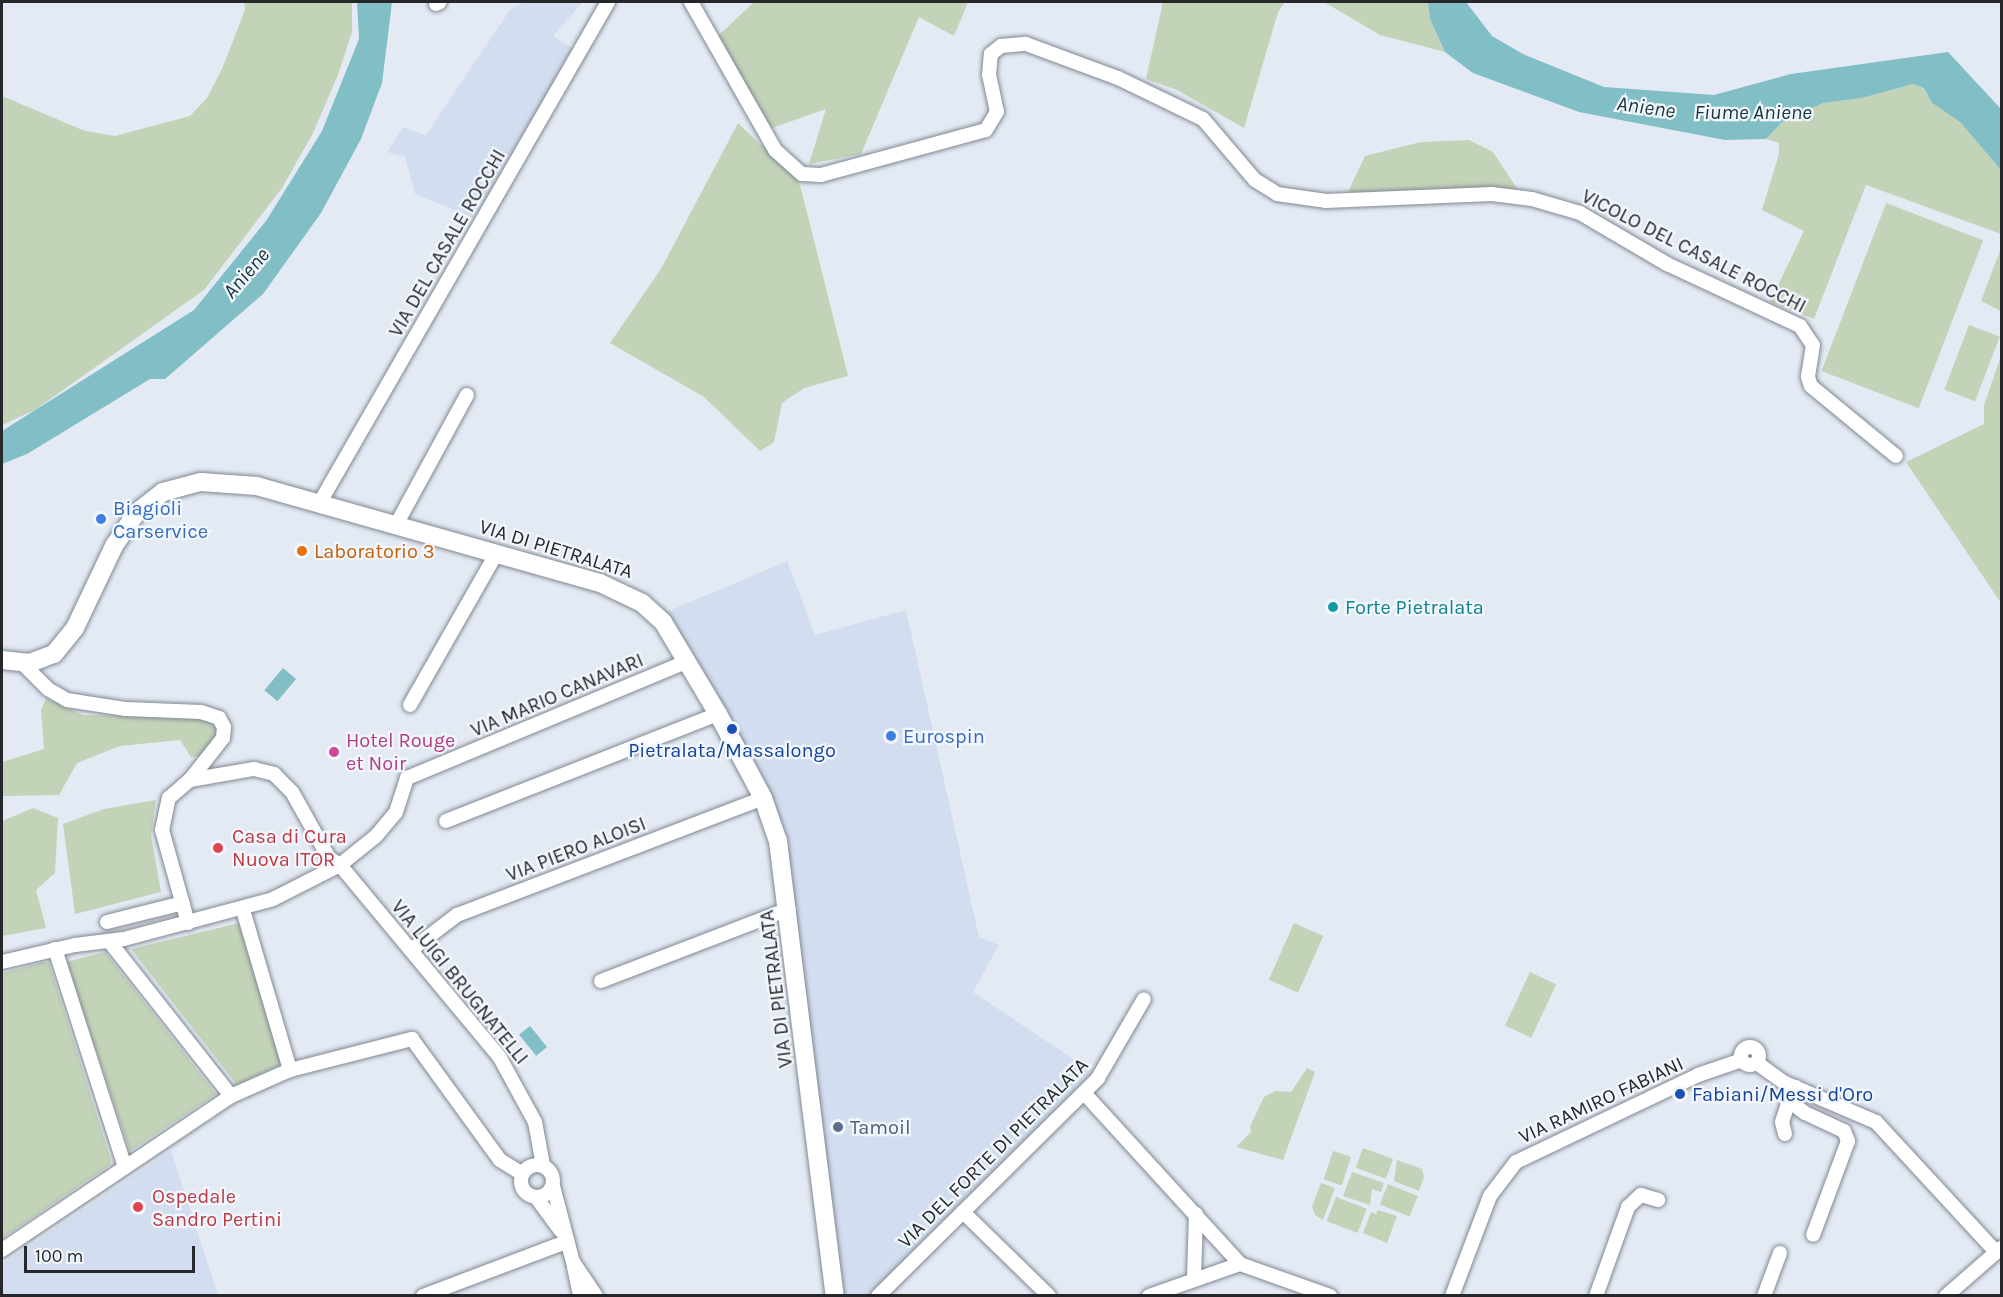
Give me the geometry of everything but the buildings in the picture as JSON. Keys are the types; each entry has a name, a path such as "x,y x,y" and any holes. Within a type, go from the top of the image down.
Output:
{"street":[{"name":"VIA DEL CASALE ROCCHI","path":"319,504 608,2"},
{"name":"VICOLO DEL CASALE ROCCHI","path":"691,2 775,150 802,174 821,175 986,130 997,112 989,75 991,54 1006,44 1026,44 1118,78 1203,119 1255,180 1277,194 1326,201 1492,194 1532,199 1580,213 1667,264 1800,326 1813,345 1808,377 1811,386 1896,456"},
{"path":"396,525 467,395"},
{"name":"VIA DI PIETRALATA","path":"2,660 22,664 49,658 68,639 125,527 155,496 194,483 229,481 319,504 633,596 663,622 688,661 763,798 780,850 835,1296"},
{"path":"410,705 496,554"},
{"name":"VIA MARIO CANAVARI","path":"340,866 387,825 398,808 407,778 688,661"},
{"path":"22,664 48,689 68,700 126,709 201,712 219,718 224,727 223,738 190,780 169,798 162,824 188,923"},
{"path":"446,821 718,714"},
{"name":"VIA LUIGI BRUGNATELLI","path":"190,780 254,769 274,774 292,792 326,854 340,866 411,950 516,1082 535,1122 543,1165"},
{"name":"VIA PIERO ALOISI","path":"411,950 458,915 763,798"},
{"path":"2,962 55,949 110,942 243,910 340,866"},
{"path":"106,922 183,903"},
{"path":"601,981 789,909"},
{"path":"243,910 290,1070"},
{"path":"110,942 231,1096"},
{"path":"55,949 125,1167"},
{"name":"VIA DEL FORTE DI PIETRALATA","path":"878,1296 1084,1092 1113,1058 1144,999"},
{"path":"2,1250 231,1096 290,1070 412,1039 493,1151 522,1174"},
{"name":"VIA RAMIRO FABIANI","path":"1452,1296 1490,1196 1510,1166 1698,1075 1742,1059 1742,1051 1753,1047 1760,1055 1757,1063 1796,1087 1876,1122 1999,1250"},
{"path":"1785,1134 1782,1122 1796,1087"},
{"path":"1084,1092 1240,1264 1330,1296"},
{"path":"1789,1101 1805,1113 1844,1131 1848,1142 1813,1235"},
{"path":"565,1238 536,1197 522,1187 522,1174 532,1165 543,1165 552,1173 553,1186 580,1296"},
{"path":"536,1197 548,1193 553,1186"},
{"path":"1596,1296 1628,1207 1641,1195 1658,1200"},
{"path":"963,1212 1049,1296"},
{"path":"1194,1277 1196,1214"},
{"path":"423,1296 565,1238"},
{"path":"1946,1296 1999,1250"},
{"path":"1764,1296 1780,1253"},
{"path":"573,1262 596,1296"},
{"path":"1149,1296 1194,1277 1240,1264"}],"shaded area":[{"path":"524,2 583,2 553,36 574,49 474,218 415,194 405,157 387,152 403,127 426,135 510,10"},
{"path":"787,561 815,635 906,610 979,937 999,945 973,992 1096,1074 870,1295 842,1295 792,879 664,613"},
{"name":"Ospedale Sandro Pertini","path":"171,1151 218,1295 2,1295 2,1264"}],"green space":[{"path":"244,2 352,2 352,32 338,75 313,133 282,188 204,290 35,410 2,425 2,96 85,131 115,136 190,116 207,98 222,69 245,10"},
{"path":"754,2 968,2 954,36 919,17 861,154 809,164 826,109 772,128 717,37"},
{"path":"1163,2 1285,2 1278,12 1244,128 1177,90 1146,79"},
{"path":"1324,2 1428,2 1430,19 1445,52 1380,35"},
{"path":"1913,84 1924,88 1932,103 1960,122 2001,170 2001,234 1866,185 1814,319 1770,302 1804,231 1762,210 1779,154 1779,143 1766,139 1782,122 1823,103 1862,98"},
{"path":"738,123 799,181 848,376 804,388 782,403 774,442 760,451 704,397 610,343 661,269"},
{"path":"1469,140 1493,152 1518,190 1348,192 1365,156 1421,142"},
{"path":"1886,203 1983,240 1919,408 1821,371"},
{"path":"2001,248 2001,311 1981,301"},
{"path":"1969,325 2000,337 1975,401 1944,389"},
{"path":"2001,356 2001,603 1906,462 1984,424 1984,405"},
{"path":"46,698 83,715 195,717 208,721 217,730 213,742 200,756 191,757 180,740 120,746 77,763 59,795 2,796 2,762 44,749 41,710"},
{"path":"156,800 151,835 161,892 75,914 63,824 104,809"},
{"path":"33,808 58,818 55,873 36,890 46,928 2,936 2,821"},
{"path":"239,923 282,1064 237,1085 131,949"},
{"path":"1294,923 1323,936 1298,993 1269,980"},
{"path":"105,952 216,1094 130,1151 66,962"},
{"path":"44,962 49,963 111,1160 110,1165 2,1238 2,973"},
{"path":"1530,972 1556,984 1531,1038 1505,1025"},
{"path":"1307,1068 1315,1072 1283,1160 1236,1147 1251,1132 1250,1127 1264,1097 1275,1091 1291,1092"},
{"path":"1363,1148 1393,1159 1386,1179 1356,1168"},
{"path":"1333,1151 1351,1157 1342,1185 1324,1180"},
{"path":"1397,1160 1422,1169 1424,1177 1419,1191 1394,1181"},
{"path":"1352,1172 1384,1183 1381,1192 1372,1189 1370,1205 1343,1196"},
{"path":"1321,1183 1335,1188 1323,1220 1315,1215 1312,1207"},
{"path":"1388,1184 1418,1196 1409,1216 1380,1204"},
{"path":"1336,1197 1367,1209 1357,1233 1327,1221"},
{"path":"1378,1210 1397,1216 1387,1243 1363,1233 1371,1212 1376,1214"}],"water":[{"name":"Aniene","path":"357,2 392,2 382,83 361,139 321,213 263,294 165,379 150,379 27,454 2,464 2,431 194,310 266,221 322,131 359,39"},
{"name":"Fiume Aniene","path":"1428,2 1466,2 1492,36 1523,54 1604,87 1714,95 1791,74 1948,52 2001,109 2001,170 1960,122 1932,103 1924,88 1913,84 1862,98 1823,103 1782,122 1766,139 1725,140 1579,112 1473,73 1445,52 1430,19"},
{"path":"283,668 296,679 277,701 264,690"},
{"path":"530,1026 547,1047 536,1056 519,1035"}],"place":[{"name":"Biagioli Carservice","path":"101,519"},
{"name":"Laboratorio 3","path":"302,551"},
{"name":"Forte Pietralata","path":"1333,607"},
{"name":"Pietralata/Massalongo","path":"732,729"},
{"name":"Eurospin","path":"891,736"},
{"name":"Hotel Rouge et Noir","path":"334,752"},
{"name":"Casa di Cura Nuova ITOR","path":"218,848"},
{"name":"Fabiani/Messi d'Oro","path":"1680,1094"},
{"name":"Tamoil","path":"838,1127"},
{"name":"Ospedale Sandro Pertini","path":"138,1207"}]}
